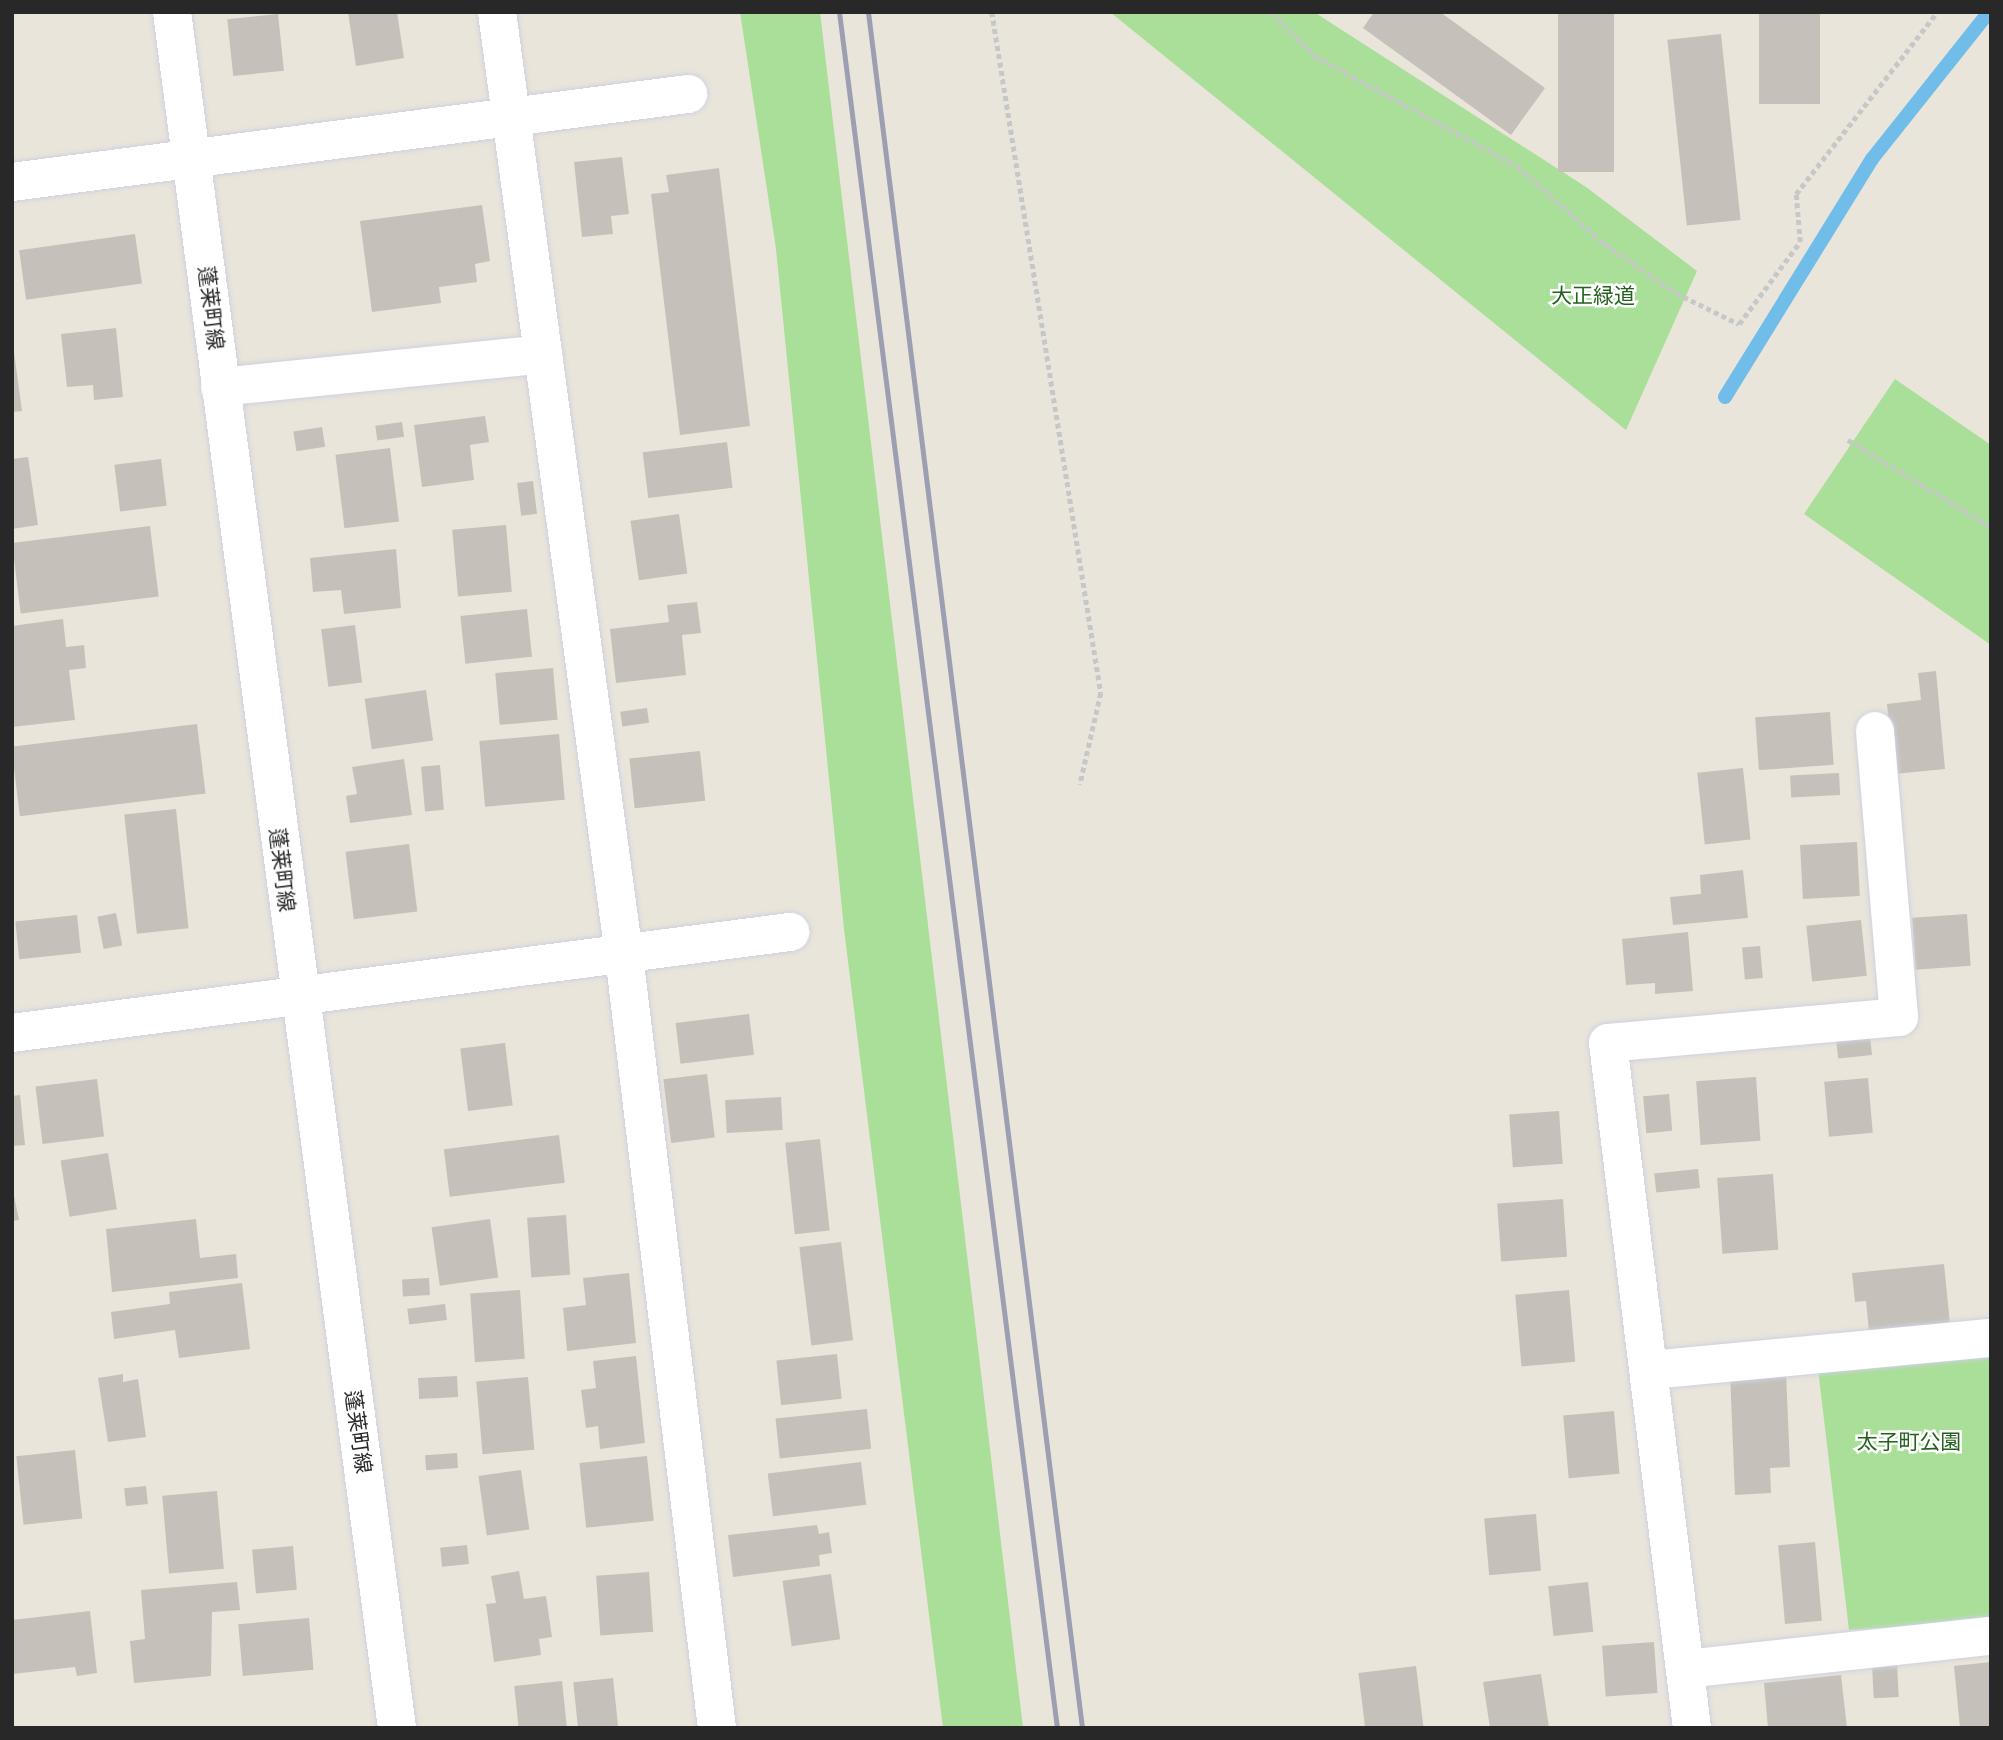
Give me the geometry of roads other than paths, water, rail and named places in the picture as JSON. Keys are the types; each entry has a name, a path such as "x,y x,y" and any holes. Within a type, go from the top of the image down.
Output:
{"street":[{"name":"蓬莱町線","path":"172,12 298,999 397,1728"},
{"path":"497,12 624,955 717,1728"},
{"path":"12,182 510,115 688,94"},
{"path":"220,387 543,354"},
{"path":"1692,1728 1651,1370 1608,1043 1899,1017 1875,731"},
{"path":"12,1033 298,999 789,932"},
{"path":"1651,1370 1991,1338"},
{"path":"1685,1669 1991,1636"}],"waterway":[{"path":"1725,397 1872,159 1989,12"}],"railway":[{"path":"839,12 1057,1728"},
{"path":"868,12 1082,1728"}],"park label":[{"name":"大正緑道","path":"1593,297"},
{"name":"太子町公園","path":"1909,1443"}]}
